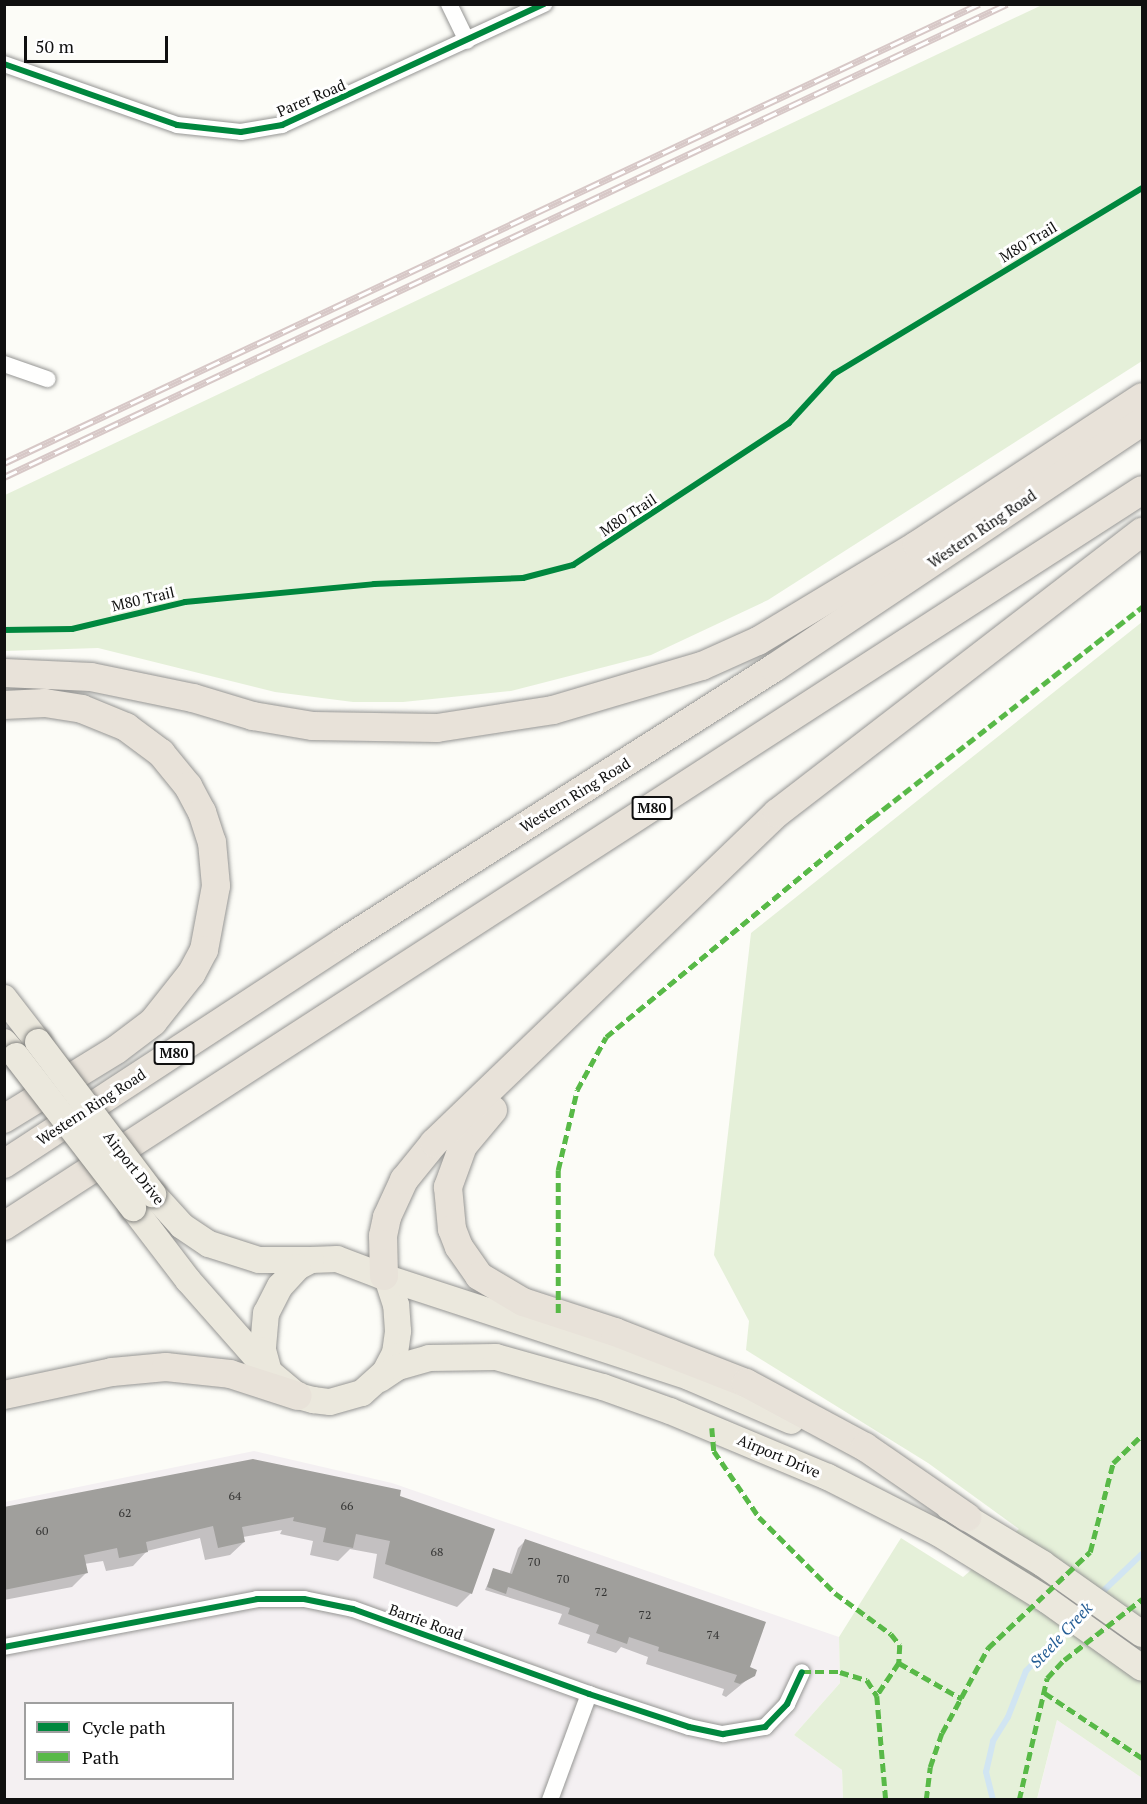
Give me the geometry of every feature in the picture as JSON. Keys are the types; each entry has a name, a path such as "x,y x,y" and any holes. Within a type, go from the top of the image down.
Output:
{"highway":[{"path":"4,673 92,677 193,698 253,716 324,726 437,728 563,708 702,666 758,641 917,545 1143,397"},
{"name":"Western Ring Road","path":"4,1164 343,942 774,668 1143,422"},
{"name":"M80","path":"4,1226 1143,490"},
{"path":"386,1277 383,1236 387,1217 417,1162 777,813 1143,532"},
{"path":"4,705 45,703 82,709 126,727 161,753 188,786 202,812 212,842 216,886 204,950 191,974 153,1022 116,1050 4,1119"},
{"path":"628,958 463,1146 448,1187 448,1209 459,1247 479,1276 506,1294 746,1383 865,1447 967,1517"},
{"path":"4,1395 112,1372 166,1367 230,1374 298,1396"}],"main road":[{"name":"Airport Drive","path":"4,998 38,1042 143,1201 188,1280 269,1372"},
{"name":"Airport Drive","path":"10,1049 143,1201 218,1248 259,1260 312,1260"},
{"path":"386,1277 396,1305 397,1345 380,1379 347,1399 330,1402 298,1396 269,1372 263,1342 269,1305 291,1272 312,1260 353,1262 386,1277 608,1348 733,1395 856,1453 967,1517 1143,1634"},
{"name":"Airport Drive","path":"380,1379 411,1362 453,1355 496,1357 603,1387 749,1442 898,1511 981,1558 1143,1668"}],"street":[{"path":"450,4 467,40"},
{"name":"Parer Road","path":"6,65 177,125 241,132 282,125 544,4"},
{"path":"4,364 47,379"},
{"name":"Barrie Road","path":"4,1647 257,1599 304,1599 353,1609 589,1694 689,1727 723,1734 765,1726 787,1704 802,1672"},
{"path":"550,1800 589,1694"}],"shaded area":[{"path":"254,1451 392,1483 839,1637 840,1683 794,1735 842,1770 843,1799 5,1800 5,1502"},
{"path":"1057,1720 1142,1778 1142,1799 1037,1800"}],"green space":[{"path":"1042,5 1142,5 1142,361 768,600 651,655 511,691 403,702 353,702 275,692 98,648 5,651 5,495"},
{"path":"1142,622 1142,1778 1057,1720 1037,1799 843,1799 842,1770 794,1735 840,1683 839,1637 901,1538 963,1577 1019,1529 928,1463 746,1350 749,1321 714,1255 751,933"}],"building":[{"path":"253,1459 401,1490 400,1496 495,1529 472,1594 385,1564 390,1541 356,1534 353,1548 323,1542 326,1528 293,1521 294,1517 242,1527 245,1542 218,1548 213,1526 146,1542 148,1552 119,1558 117,1548 84,1555 88,1573 4,1590 4,1507"},
{"path":"525,1539 766,1622 750,1667 757,1670 755,1676 740,1684 734,1682 737,1675 658,1651 659,1647 629,1637 627,1644 596,1633 599,1625 568,1614 570,1608 508,1587 506,1594 487,1587 493,1568 512,1574"}],"waterway":[{"name":"Steele Creek","path":"1097,1597 1142,1554"},
{"name":"Steele Creek","path":"993,1800 986,1772 993,1741 1008,1717 1026,1671 1072,1624"}],"railway":[{"path":"4,463 979,4"},
{"path":"4,477 1007,4"}],"marked path":[{"path":"558,1313 558,1170 577,1090 606,1037 872,818 1142,607"},
{"path":"712,1428 714,1451 759,1517 835,1593 891,1634 900,1645 899,1663 877,1696"},
{"path":"926,1800 930,1767 942,1733 988,1648 1090,1552 1113,1463 1142,1435"},
{"path":"1019,1800 1047,1678 1064,1660 1142,1599"},
{"path":"899,1663 962,1699"},
{"path":"802,1672 840,1672 867,1680 877,1696 886,1800"},
{"path":"1045,1693 1142,1758"}],"cycle path":[{"path":"4,64 177,125 241,132 282,125 544,4"},
{"name":"M80 Trail","path":"4,630 72,629 185,602 374,584 523,578 573,565 789,423 834,374 1142,188"},
{"path":"4,1647 257,1599 304,1599 353,1609 589,1694 689,1727 723,1734 765,1727 787,1704 802,1672"}]}
